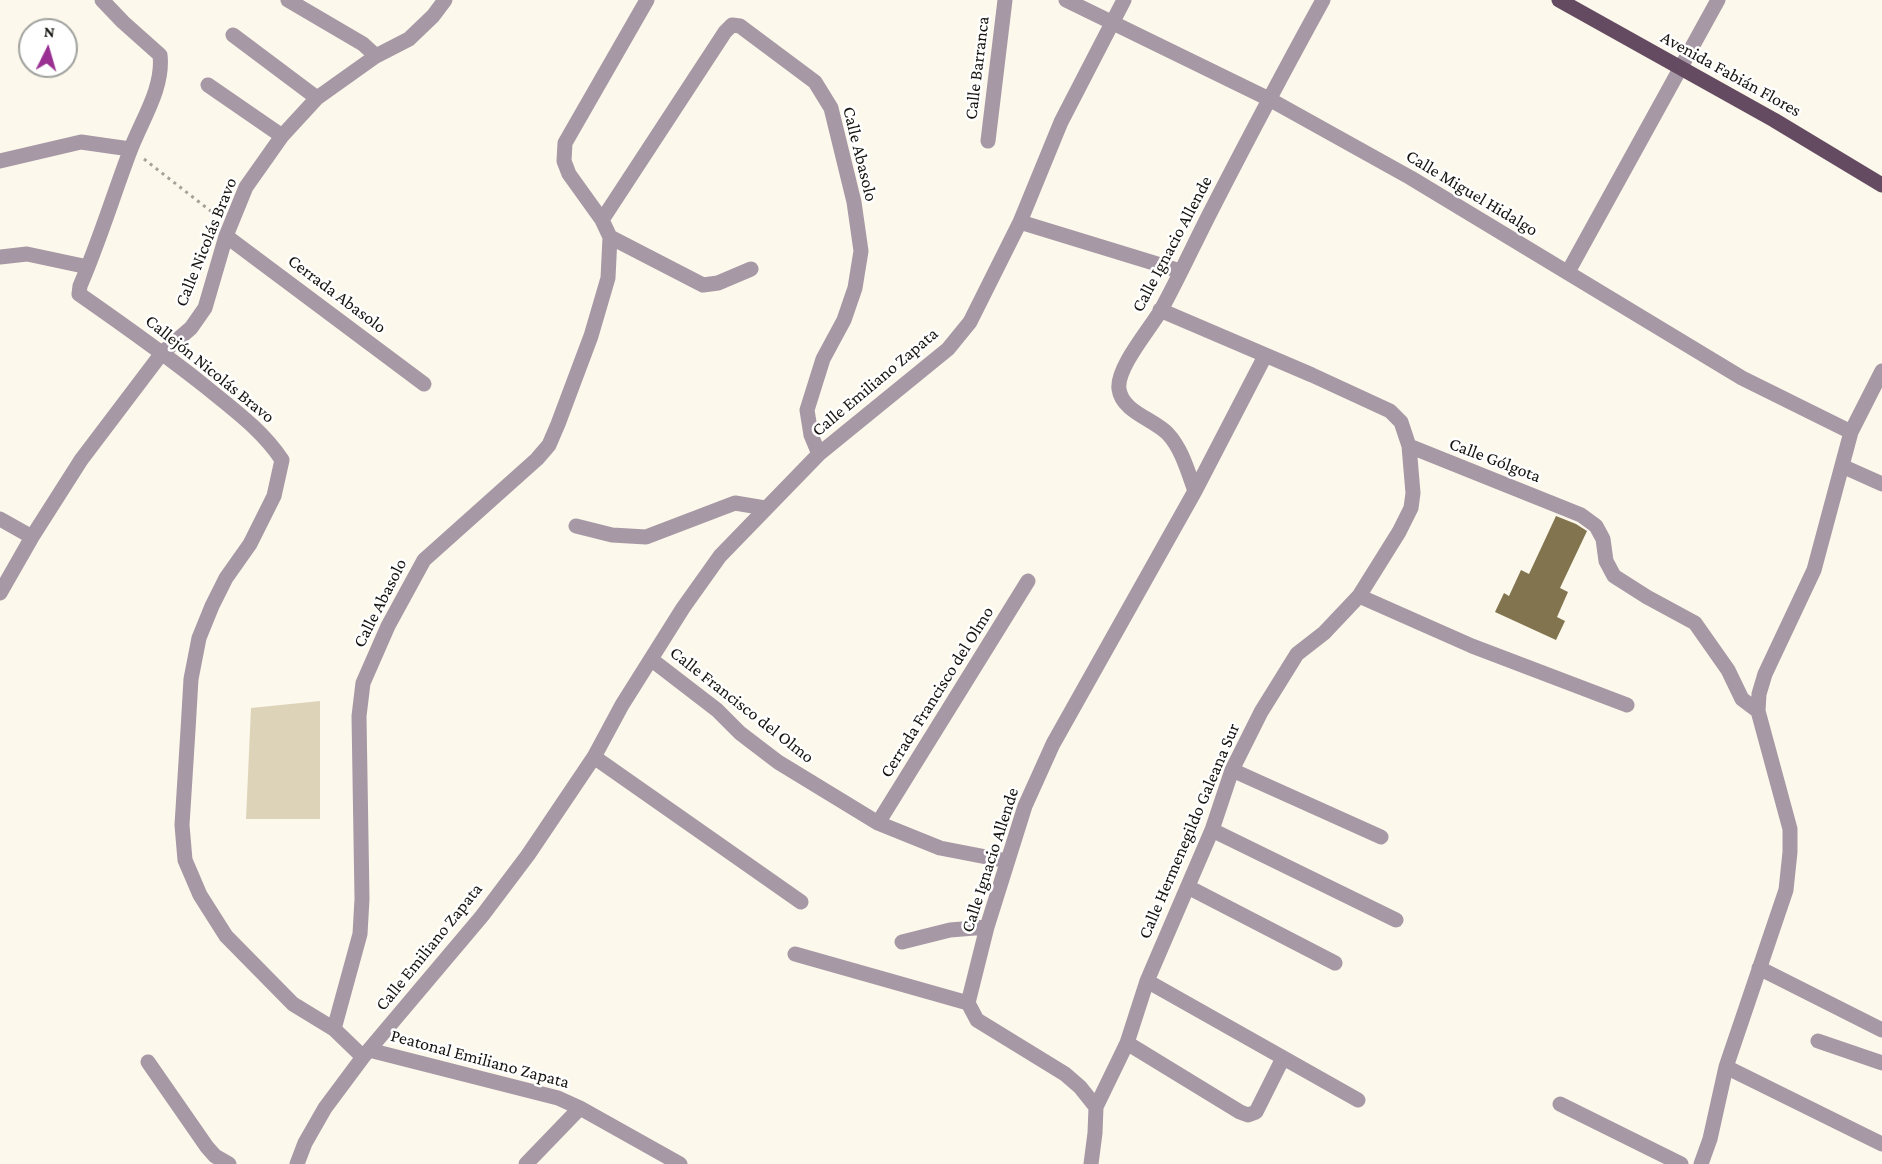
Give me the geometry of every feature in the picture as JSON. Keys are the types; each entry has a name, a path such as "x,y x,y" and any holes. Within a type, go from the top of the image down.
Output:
{"main road":[{"name":"Avenida Fabián Flores","path":"1559,0 1774,120 1882,185"}],"street":[{"name":"Callejón Nicolás Bravo","path":"102,0 160,55 161,68 157,85 130,149 79,294 162,353 250,422 270,442 282,460 274,496 250,544 226,578 199,638 189,699 182,825 185,860 200,895 226,936 293,1004 334,1029 366,1054"},
{"path":"288,0 363,44 376,56"},
{"name":"Calle Nicolás Bravo","path":"0,593 81,460 162,353 191,328 205,308 228,231 246,187 282,136 317,98 376,56 409,39 433,16 445,0"},
{"name":"Calle Abasolo","path":"334,1029 360,934 362,898 359,716 363,682 388,626 424,560 537,459 549,445 591,336 608,278 610,237 602,220 569,174 564,160 565,143 647,0"},
{"name":"Calle Barranca","path":"988,141 1005,0"},
{"name":"Calle Miguel Hidalgo","path":"1066,0 1269,99 1411,178 1742,378 1851,432"},
{"name":"Calle Emiliano Zapata","path":"297,1164 305,1143 325,1108 366,1054 482,916 528,855 594,757 622,705 683,608 720,555 819,454 948,349 970,322 1020,222 1061,122 1124,0"},
{"name":"Calle Ignacio Allende","path":"1195,491 1184,460 1168,434 1122,399 1119,380 1125,366 1160,310 1323,0"},
{"path":"1568,272 1718,0"},
{"name":"Calle Abasolo","path":"602,220 725,32 732,25 740,26 815,82 831,108 854,202 861,250 855,288 844,320 823,359 807,410 811,435 819,454"},
{"path":"233,34 317,98"},
{"path":"208,85 282,136"},
{"path":"0,161 81,142 130,149"},
{"path":"1020,222 1180,271"},
{"name":"Cerrada Abasolo","path":"228,231 424,384"},
{"path":"610,237 703,285 718,283 751,269"},
{"path":"0,257 27,254 88,267"},
{"path":"1160,310 1390,411 1401,423 1409,446"},
{"name":"Calle Ignacio Allende","path":"968,1003 987,927 1025,806 1053,744 1195,491 1265,356"},
{"path":"1701,1164 1710,1139 1726,1067 1786,890 1790,829 1758,711 1759,694 1765,674 1814,570 1851,432 1882,371"},
{"name":"Calle Hermenegildo Galeana Sur","path":"1091,1164 1096,1107 1127,1043 1147,981 1212,830 1232,770 1261,712 1297,654 1324,633 1359,596 1399,532 1411,508 1413,493 1409,446"},
{"name":"Calle Gólgota","path":"1409,446 1581,515 1596,526 1603,539 1606,561 1614,576 1695,623 1728,670 1743,699 1758,711"},
{"path":"1842,466 1882,483"},
{"path":"576,526 612,535 646,537 735,503 765,508"},
{"path":"0,519 32,537"},
{"name":"Cerrada Francisco del Olmo","path":"878,823 1028,581"},
{"path":"1359,596 1472,646 1627,705"},
{"name":"Calle Francisco del Olmo","path":"652,660 717,710 740,733 778,762 878,823 939,848 1007,861"},
{"path":"594,757 801,902"},
{"path":"1232,770 1382,837"},
{"path":"1212,830 1396,920"},
{"path":"1188,887 1335,963"},
{"path":"902,942 950,930 987,927"},
{"path":"795,954 968,1003 977,1020 1065,1074 1080,1087 1096,1107"},
{"path":"1759,968 1882,1030"},
{"path":"1147,981 1359,1100"},
{"path":"1818,1041 1882,1063"},
{"path":"1127,1043 1248,1115 1256,1112 1283,1058"},
{"name":"Peatonal Emiliano Zapata","path":"366,1054 558,1098 680,1164"},
{"path":"148,1062 215,1156 230,1164"},
{"path":"1726,1067 1882,1144"},
{"path":"1560,1104 1681,1164"},
{"path":"526,1164 580,1108"}],"path":[{"path":"130,149 228,231"}],"shaded area":[{"path":"320,701 320,819 246,819 251,708"}],"building":[{"path":"1556,516 1587,531 1560,588 1568,592 1557,617 1565,621 1556,640 1495,612 1504,593 1509,596 1521,570 1529,574"}]}
